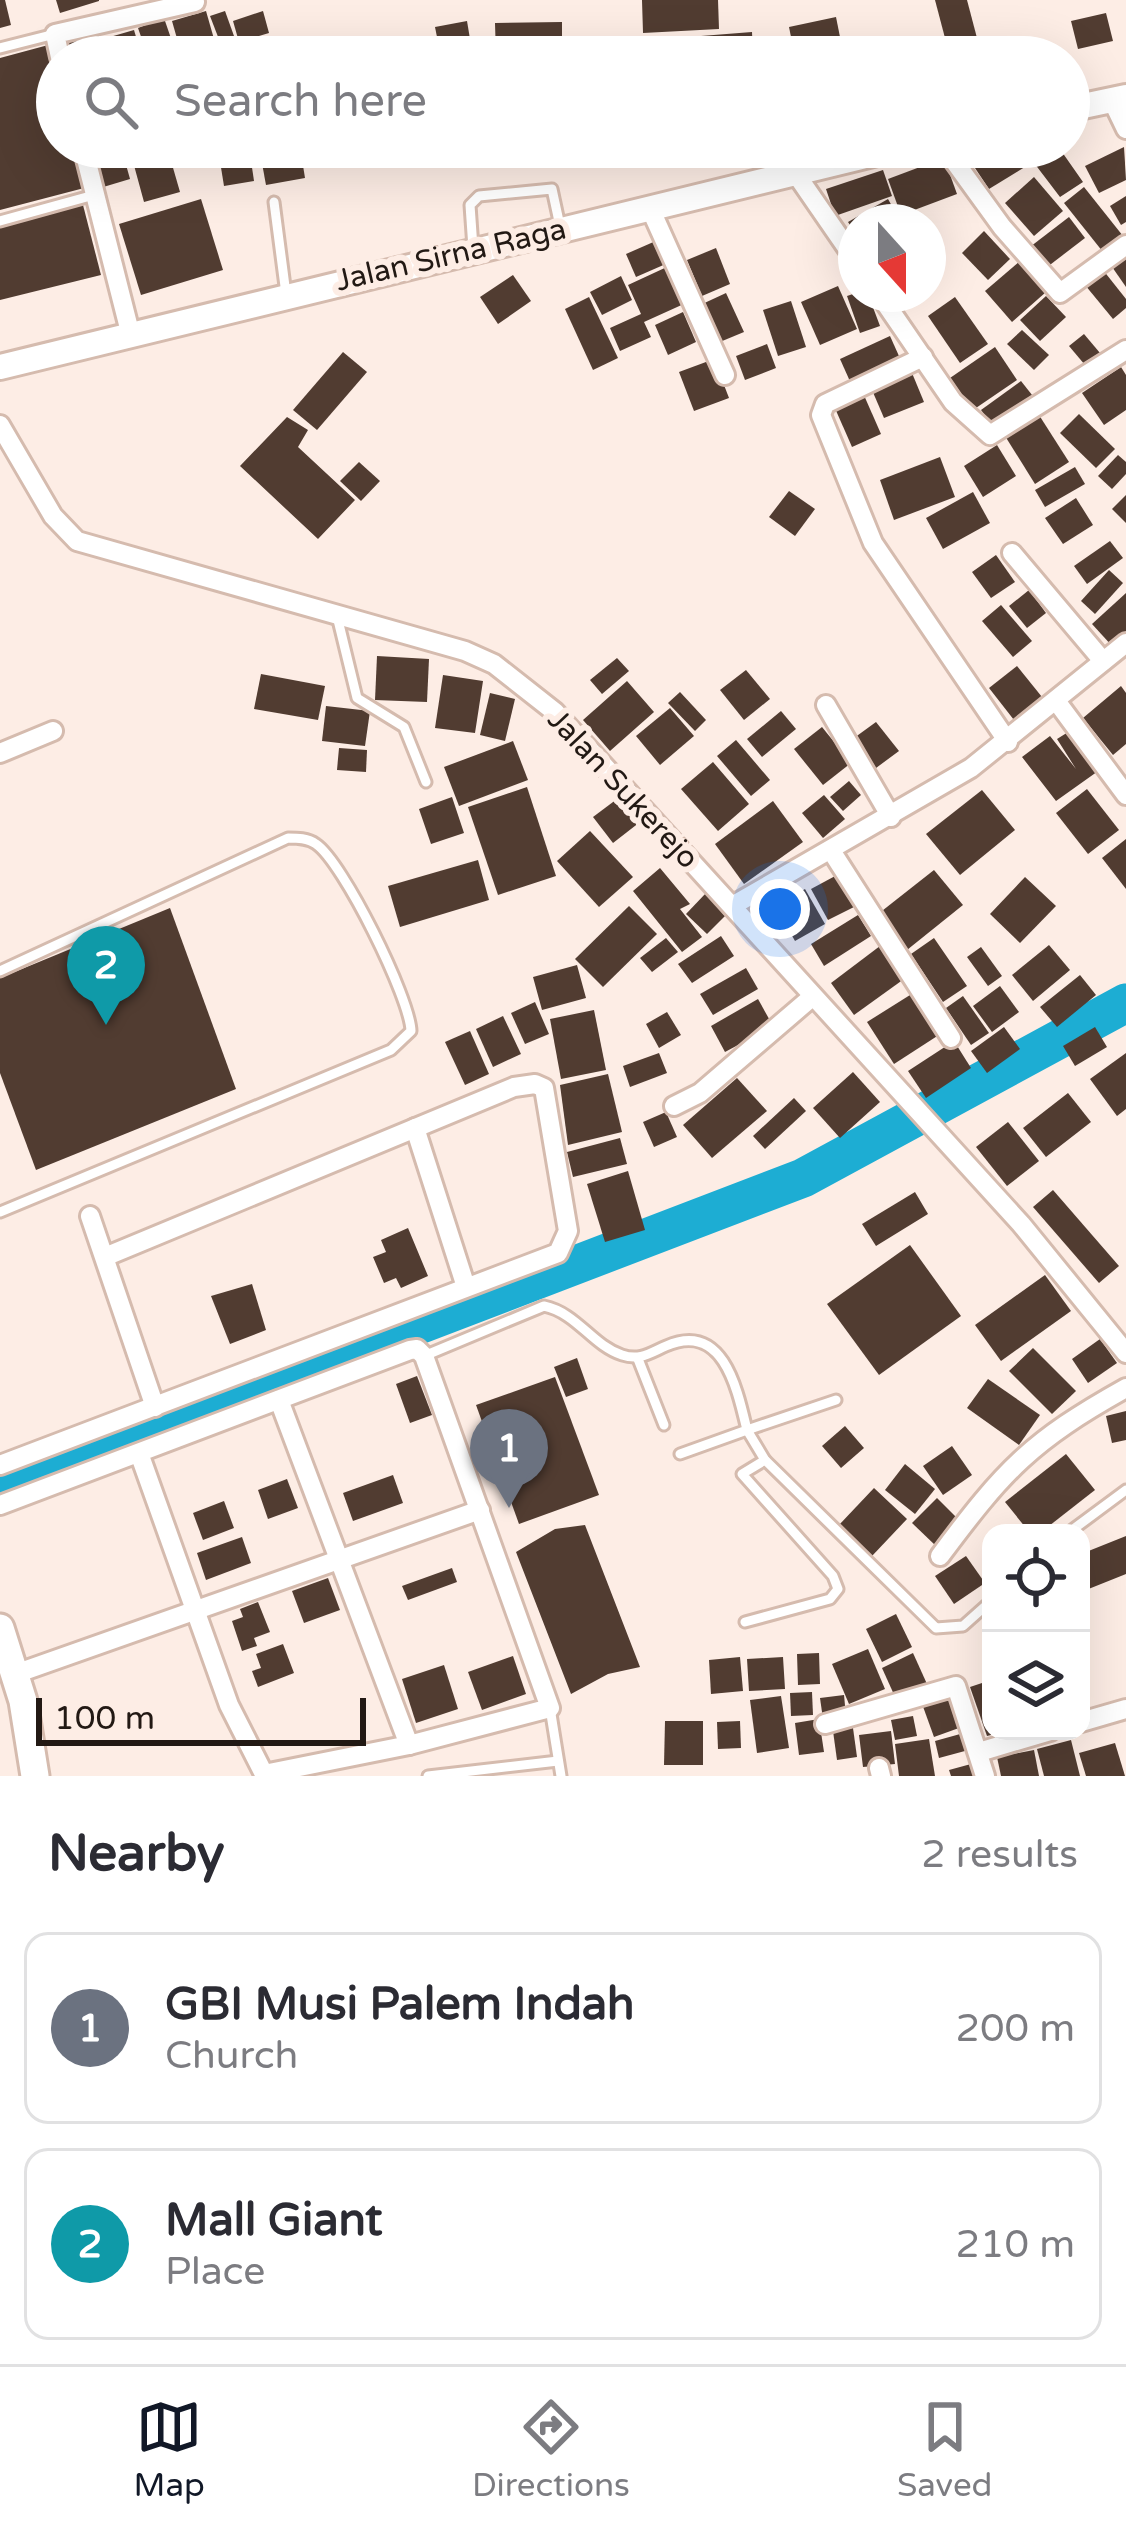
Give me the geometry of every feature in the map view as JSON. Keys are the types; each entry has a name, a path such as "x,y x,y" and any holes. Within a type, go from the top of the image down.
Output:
{"main road":[{"path":"2,1639 15,1674 35,1776"}],"street":[{"path":"55,34 195,2"},
{"path":"1119,98 1126,129"},
{"path":"87,168 130,332"},
{"name":"Jalan Sirna Raga","path":"0,367 473,248 820,168"},
{"path":"959,168 1002,227 1060,293 1126,244"},
{"path":"796,174 838,235"},
{"path":"650,208 725,375"},
{"path":"892,312 953,402 990,435 1126,350"},
{"path":"923,357 825,404 821,415 873,543 1008,742"},
{"name":"Jalan Sukerejo","path":"0,424 53,516 77,541 494,664 555,712 1098,1313 1126,1353"},
{"path":"1012,554 1103,661"},
{"path":"732,906 891,817 1008,742 1126,643"},
{"path":"1058,702 1126,795"},
{"path":"826,705 891,817"},
{"path":"0,753 53,730"},
{"path":"832,852 952,1038"},
{"path":"674,1106 700,1093 812,997"},
{"path":"0,1465 547,1258 563,1246 568,1231 544,1088 535,1084 514,1087 106,1256"},
{"path":"415,1128 466,1287"},
{"path":"90,1216 155,1407"},
{"path":"1098,1313 1126,1315"},
{"path":"0,1505 410,1350 424,1356 550,1708 409,1745 263,1774 192,1609 139,1453"},
{"path":"940,1556 1020,1457 1054,1428 1126,1388"},
{"path":"279,1400 409,1745"},
{"path":"15,1674 480,1510"},
{"path":"825,1724 956,1686 985,1776"},
{"path":"1090,1719 1126,1708"},
{"path":"980,1752 1020,1740"}],"lane":[{"path":"47,36 55,34"},
{"path":"0,48 36,39"},
{"path":"473,248 470,205 479,196 552,189 560,228"},
{"path":"0,221 94,195"},
{"path":"274,202 286,294"},
{"path":"337,616 358,698 404,727 426,782"},
{"path":"0,971 288,838 300,838 318,844 350,892 411,1013 411,1031 391,1050 0,1212"},
{"path":"424,1356 544,1306 572,1317 617,1354 638,1359 681,1339 704,1341 721,1353 747,1430 765,1460 936,1628 963,1626 982,1609"},
{"path":"638,1359 664,1425"},
{"path":"680,1454 836,1400"},
{"path":"745,1622 830,1599 838,1589 833,1576 742,1474 765,1460"},
{"path":"1080,1524 1126,1490"},
{"path":"550,1708 561,1776"},
{"path":"428,1776 558,1761"}],"building":[{"path":"0,0 5,0 11,25 0,28"},
{"path":"56,0 99,0 99,1 60,13"},
{"path":"642,0 718,0 719,29 643,33"},
{"path":"935,0 967,0 976,36 944,36"},
{"path":"206,11 213,36 176,36 172,21"},
{"path":"225,11 234,36 218,36 210,16"},
{"path":"263,11 269,33 237,36 233,21"},
{"path":"1106,13 1113,41 1090,46 1090,36 1075,36 1071,21"},
{"path":"836,17 840,36 791,36 789,27"},
{"path":"164,18 170,36 141,36 138,28"},
{"path":"467,21 470,36 437,36 435,27"},
{"path":"562,22 562,36 495,36 495,23"},
{"path":"752,32 752,36 701,36"},
{"path":"36,48 36,168 83,168 88,187 0,210 0,58"},
{"path":"1124,147 1126,180 1099,193 1086,168"},
{"path":"95,168 127,168 130,179 100,188"},
{"path":"135,168 173,168 180,192 144,202"},
{"path":"221,168 252,168 254,181 224,186"},
{"path":"263,168 303,168 305,178 266,185"},
{"path":"917,168 948,168 957,194 930,204 897,204 888,179"},
{"path":"975,168 1023,168 989,189"},
{"path":"1038,168 1073,168 1083,182 1060,197"},
{"path":"883,170 892,196 869,204 838,204 835,216 826,189"},
{"path":"1034,177 1063,211 1034,236 1005,203"},
{"path":"1084,187 1123,236 1103,252 1064,203"},
{"path":"1126,196 1126,222 1121,225 1110,206"},
{"path":"201,199 223,270 141,295 119,224"},
{"path":"83,205 101,275 0,300 0,226"},
{"path":"1069,217 1085,238 1042,271 1026,250"},
{"path":"984,231 1010,259 988,280 962,253"},
{"path":"658,240 668,263 636,277 626,254"},
{"path":"716,248 730,284 702,296 687,260"},
{"path":"1126,252 1126,287 1110,264"},
{"path":"1020,261 1046,292 1012,322 985,291"},
{"path":"669,266 686,303 644,322 651,337 620,351 610,328 641,314 628,285"},
{"path":"1103,270 1126,299 1126,308 1113,319 1085,285"},
{"path":"513,275 531,301 498,324 480,297"},
{"path":"621,276 632,300 602,315 590,292"},
{"path":"838,286 838,312 849,312 857,329 820,345 801,302"},
{"path":"726,293 744,332 715,344 698,306"},
{"path":"1046,296 1066,317 1040,341 1020,320"},
{"path":"589,297 618,358 593,370 565,309"},
{"path":"955,297 988,344 960,363 928,316 946,312 946,303"},
{"path":"791,301 806,347 778,356 763,310"},
{"path":"683,312 696,342 668,355 655,325"},
{"path":"853,312 875,312 880,326 860,333"},
{"path":"1022,330 1049,355 1034,370 1007,344"},
{"path":"1084,334 1100,353 1085,365 1069,346"},
{"path":"890,336 903,365 853,388 840,359"},
{"path":"767,344 776,368 745,380 736,356"},
{"path":"995,347 1017,380 973,410 950,378"},
{"path":"343,352 367,372 317,430 293,410"},
{"path":"714,359 729,398 694,411 679,372"},
{"path":"1121,367 1126,375 1126,410 1104,425 1082,393"},
{"path":"912,373 924,402 884,418 872,390"},
{"path":"1021,381 1036,400 996,430 981,410"},
{"path":"863,393 881,434 852,447 834,406"},
{"path":"1079,414 1115,449 1096,468 1060,433"},
{"path":"1039,415 1069,462 1035,484 1005,436"},
{"path":"287,417 308,430 298,447 355,500 318,539 240,466"},
{"path":"997,445 1016,476 983,497 964,466"},
{"path":"1118,455 1126,462 1126,474 1112,489 1098,476"},
{"path":"940,457 955,497 894,520 880,480"},
{"path":"359,462 380,481 361,501 340,481"},
{"path":"1075,467 1085,484 1045,507 1035,490"},
{"path":"789,491 815,509 795,536 769,517"},
{"path":"973,492 990,523 943,549 926,518"},
{"path":"1126,495 1126,523 1112,509"},
{"path":"1076,498 1093,525 1063,544 1045,518"},
{"path":"1110,541 1123,558 1087,584 1074,566"},
{"path":"996,555 1015,582 991,598 972,572"},
{"path":"1109,570 1123,583 1095,614 1081,601"},
{"path":"1029,590 1046,613 1027,628 1009,606"},
{"path":"1126,593 1126,635 1113,647 1092,624"},
{"path":"1001,605 1032,641 1013,657 982,621"},
{"path":"377,656 429,659 427,702 375,700"},
{"path":"617,658 629,671 602,694 590,680"},
{"path":"1017,666 1042,697 1014,720 989,688"},
{"path":"746,670 770,699 744,720 720,690"},
{"path":"261,674 325,686 318,720 254,709"},
{"path":"443,675 483,681 475,733 435,728"},
{"path":"627,681 654,712 610,751 583,720"},
{"path":"1121,686 1126,693 1126,744 1113,755 1083,718"},
{"path":"680,692 706,720 695,731 668,703"},
{"path":"490,693 515,699 505,741 480,735"},
{"path":"326,706 370,711 365,746 322,741"},
{"path":"670,708 694,736 660,765 636,736"},
{"path":"781,711 796,729 762,757 747,739"},
{"path":"876,722 899,751 876,768 854,738"},
{"path":"822,727 851,763 823,785 794,749"},
{"path":"1073,729 1101,769 1056,801 1022,757 1050,736 1076,769 1057,739"},
{"path":"736,740 770,780 751,796 717,756"},
{"path":"513,741 528,780 459,806 444,767"},
{"path":"339,748 367,750 366,772 337,770"},
{"path":"713,762 749,804 718,831 681,789"},
{"path":"849,781 861,795 843,811 830,797"},
{"path":"527,787 556,876 498,895 468,807"},
{"path":"1087,789 1119,830 1088,854 1056,813"},
{"path":"982,790 1015,830 960,875 926,834"},
{"path":"824,795 845,819 823,838 802,813"},
{"path":"621,796 640,822 613,843 593,817"},
{"path":"452,797 464,833 431,844 419,809"},
{"path":"773,801 803,842 744,884 715,844"},
{"path":"590,831 633,877 599,907 557,861"},
{"path":"1126,839 1126,889 1102,858"},
{"path":"478,860 489,900 400,927 388,886"},
{"path":"660,868 690,904 680,909 702,937 682,952 633,891"},
{"path":"934,870 963,905 902,954 873,918"},
{"path":"837,875 854,907 828,920 811,889"},
{"path":"1025,877 1056,906 1020,943 990,914"},
{"path":"805,889 825,924 795,941 775,906"},
{"path":"706,893 727,914 707,934 686,914"},
{"path":"629,906 657,934 603,987 575,959"},
{"path":"170,908 236,1089 36,1170 0,1073 0,978"},
{"path":"858,915 871,936 824,966 811,944"},
{"path":"721,936 734,956 692,983 678,964"},
{"path":"666,938 678,952 652,972 640,958"},
{"path":"934,938 967,986 943,1002 911,954"},
{"path":"1049,945 1070,970 1033,1001 1012,975"},
{"path":"880,946 904,979 854,1015 831,983"},
{"path":"981,947 1002,976 988,986 967,957"},
{"path":"577,965 586,998 542,1010 533,977"},
{"path":"746,968 758,989 713,1015 700,994"},
{"path":"1080,975 1096,995 1057,1027 1040,1007"},
{"path":"1000,986 1019,1012 992,1032 973,1006"},
{"path":"918,990 945,1031 894,1064 867,1022"},
{"path":"963,996 989,1033 971,1045 946,1008"},
{"path":"758,999 773,1026 725,1052 711,1026"},
{"path":"535,1002 549,1034 525,1044 511,1013"},
{"path":"594,1010 606,1070 561,1079 550,1019"},
{"path":"667,1012 681,1035 659,1048 646,1024"},
{"path":"503,1016 521,1054 493,1067 476,1029"},
{"path":"1004,1027 1020,1049 987,1073 971,1051"},
{"path":"1095,1027 1107,1047 1075,1066 1063,1046"},
{"path":"470,1031 489,1074 465,1085 445,1042"},
{"path":"954,1041 971,1068 926,1098 908,1071"},
{"path":"659,1053 667,1073 630,1087 623,1066"},
{"path":"1126,1053 1126,1109 1117,1116 1090,1079"},
{"path":"853,1072 880,1102 840,1138 813,1108"},
{"path":"608,1074 622,1132 568,1145 560,1085"},
{"path":"737,1078 767,1111 712,1158 683,1125"},
{"path":"1068,1093 1091,1122 1046,1157 1023,1128"},
{"path":"794,1098 806,1111 765,1149 753,1136"},
{"path":"666,1112 677,1137 654,1147 643,1122"},
{"path":"1008,1122 1039,1161 1007,1186 976,1147"},
{"path":"620,1138 627,1164 573,1177 567,1152"},
{"path":"628,1171 645,1230 605,1242 587,1184"},
{"path":"1053,1190 1119,1266 1099,1283 1033,1207"},
{"path":"915,1192 928,1214 876,1246 862,1224"},
{"path":"408,1228 428,1276 401,1288 396,1278 384,1283 373,1257 386,1252 381,1240"},
{"path":"910,1245 961,1316 879,1375 827,1304"},
{"path":"1045,1275 1071,1311 1001,1361 975,1325"},
{"path":"252,1284 266,1330 230,1344 211,1296"},
{"path":"1100,1339 1117,1363 1088,1383 1072,1359"},
{"path":"1033,1348 1076,1391 1052,1414 1009,1371"},
{"path":"577,1358 588,1389 566,1397 554,1367"},
{"path":"417,1376 432,1415 410,1423 396,1384"},
{"path":"555,1377 599,1495 519,1524 476,1405"},
{"path":"988,1379 1040,1415 1019,1445 967,1408"},
{"path":"1126,1411 1126,1440 1112,1443 1106,1416"},
{"path":"845,1426 864,1448 841,1468 822,1446"},
{"path":"952,1446 972,1475 943,1495 923,1466"},
{"path":"1066,1454 1095,1490 1052,1524 1023,1524 1005,1502"},
{"path":"905,1464 935,1489 915,1514 885,1490"},
{"path":"393,1475 403,1503 353,1521 343,1493"},
{"path":"287,1479 298,1508 268,1519 258,1490"},
{"path":"874,1488 907,1519 872,1556 839,1525"},
{"path":"937,1498 960,1521 936,1546 912,1523"},
{"path":"224,1501 234,1528 203,1540 193,1513"},
{"path":"585,1525 640,1667 608,1674 571,1694 516,1552 555,1529"},
{"path":"1126,1536 1126,1574 1090,1588 1090,1550"},
{"path":"242,1537 251,1563 206,1580 197,1553"},
{"path":"966,1556 982,1585 954,1604 935,1576"},
{"path":"452,1568 457,1582 408,1600 402,1586"},
{"path":"328,1578 340,1610 304,1623 292,1591"},
{"path":"258,1602 270,1632 254,1638 257,1646 242,1651 232,1621 243,1617 240,1609"},
{"path":"896,1614 912,1647 882,1662 866,1629"},
{"path":"283,1644 294,1673 258,1687 252,1671 261,1668 256,1654"},
{"path":"868,1649 885,1689 849,1704 832,1664"},
{"path":"819,1653 820,1684 798,1685 797,1654"},
{"path":"913,1653 927,1684 896,1699 882,1668"},
{"path":"513,1656 526,1694 482,1710 468,1672"},
{"path":"740,1657 743,1691 711,1694 709,1660"},
{"path":"783,1657 785,1689 749,1691 747,1659"},
{"path":"444,1665 458,1709 416,1723 402,1679"},
{"path":"982,1683 982,1722 970,1687"},
{"path":"957,1688 970,1724 934,1737 921,1701"},
{"path":"812,1692 813,1715 791,1716 790,1693"},
{"path":"844,1695 846,1716 823,1719 820,1698"},
{"path":"781,1696 789,1748 757,1753 750,1700"},
{"path":"913,1716 917,1736 895,1740 891,1720"},
{"path":"819,1719 824,1752 799,1755 795,1723"},
{"path":"665,1721 703,1721 703,1765 664,1765"},
{"path":"740,1721 741,1748 718,1749 717,1722"},
{"path":"853,1728 857,1757 837,1760 833,1731"},
{"path":"891,1731 895,1764 863,1767 859,1735"},
{"path":"971,1731 976,1748 939,1758 935,1741"},
{"path":"929,1739 935,1776 899,1776 895,1744"},
{"path":"1071,1740 1080,1776 1044,1776 1037,1749"},
{"path":"1115,1743 1125,1776 1086,1776 1079,1753"},
{"path":"1034,1750 1039,1776 1001,1776 997,1757"},
{"path":"971,1764 975,1776 951,1776 949,1770"}],"waterway":[{"path":"0,1485 803,1178 1126,1003"}],"place":[{"name":"Mall Giant","path":"106,1025"},
{"name":"GBI Musi Palem Indah","path":"509,1508"}]}
